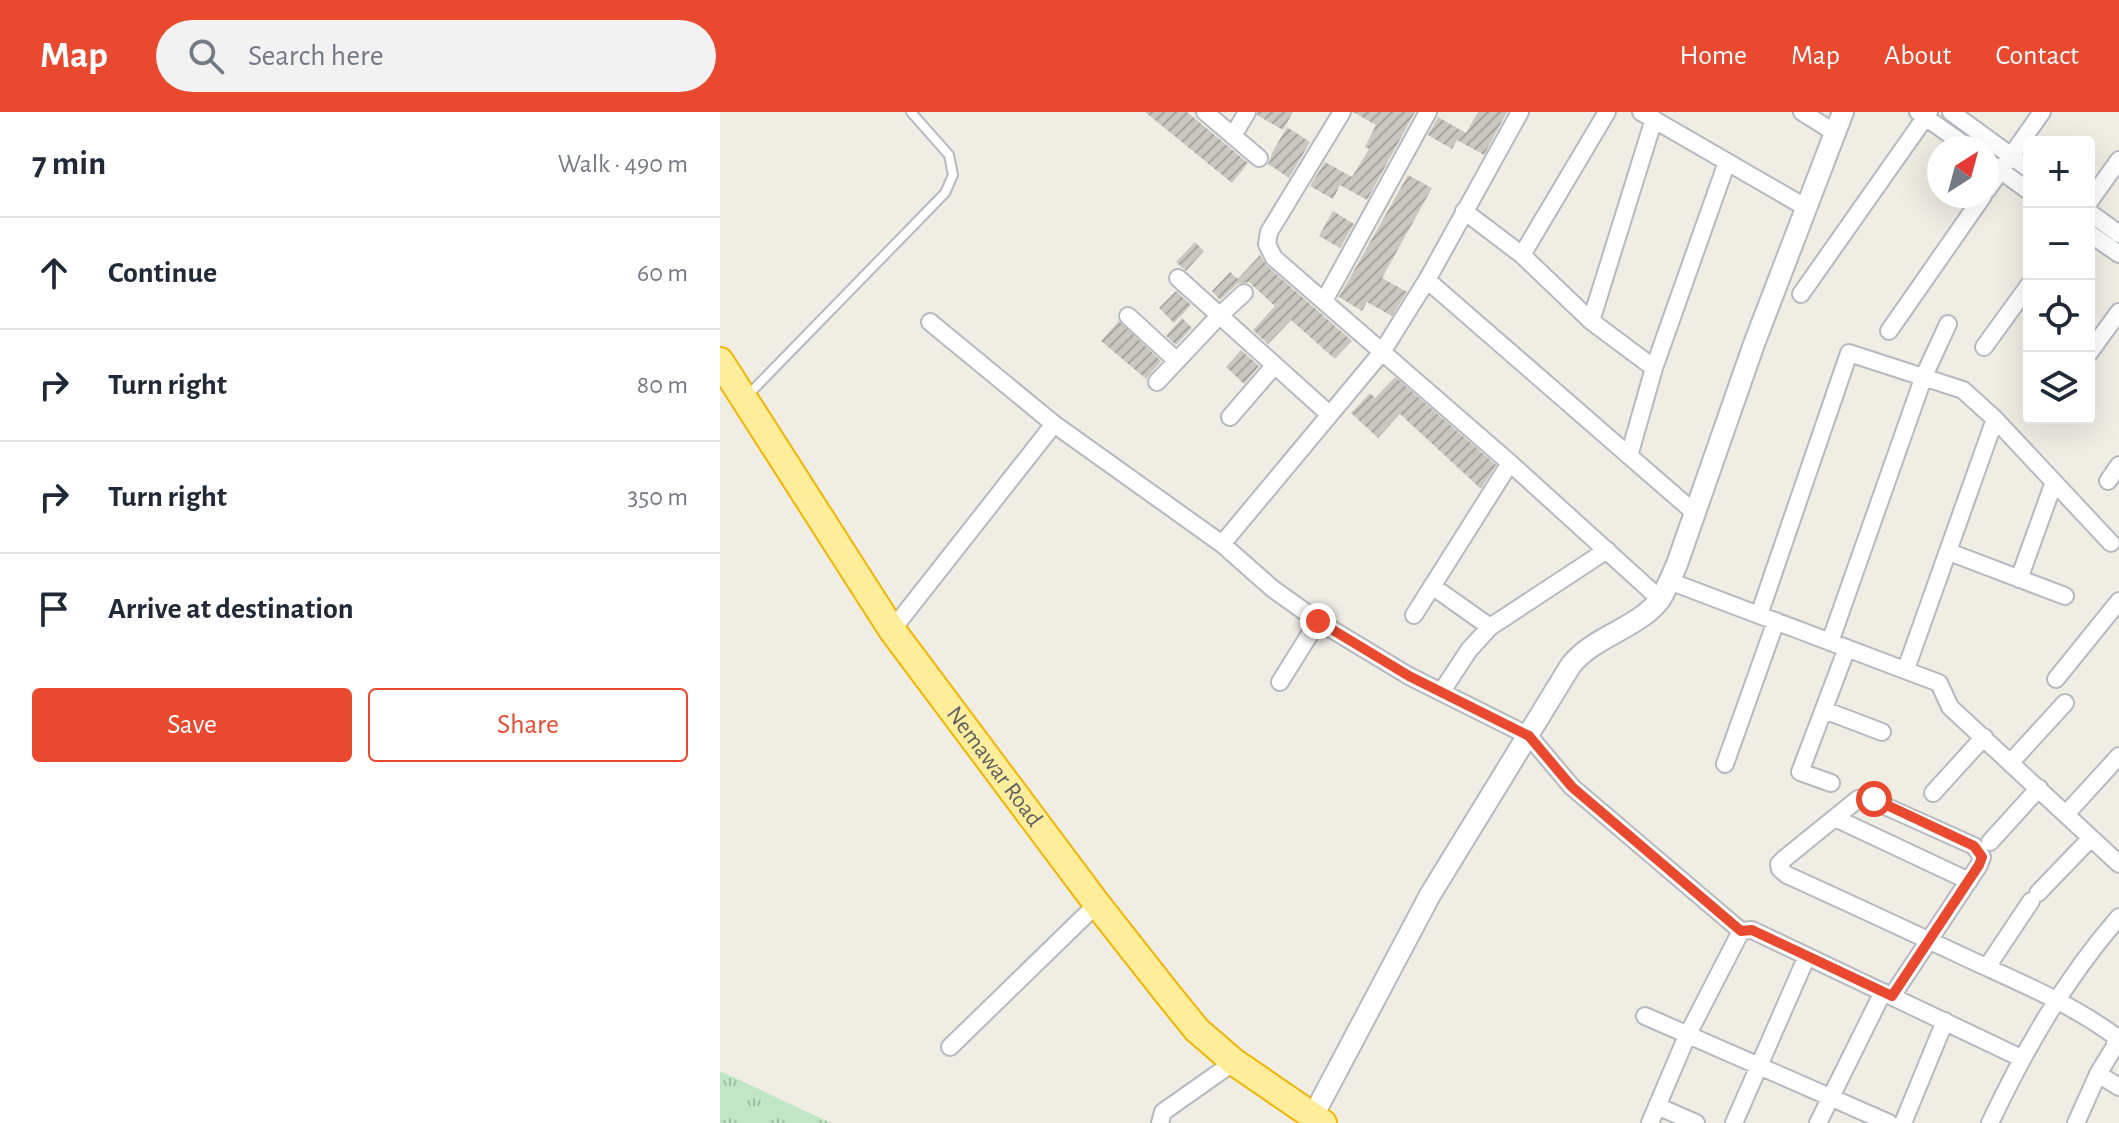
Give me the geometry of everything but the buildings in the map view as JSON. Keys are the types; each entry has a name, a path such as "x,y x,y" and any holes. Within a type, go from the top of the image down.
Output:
{"highway":[{"name":"Nemawar Road","path":"720,361 892,630 1097,904 1197,1030 1234,1062 1318,1120"}],"street":[{"path":"1205,112 1259,158"},
{"path":"1233,136 1247,112"},
{"path":"1342,112 1269,232 1267,244 1274,258 1607,550 1665,590 1759,615 1939,683 1950,707 2119,864"},
{"path":"1324,301 1428,112"},
{"path":"1222,544 1382,352 1427,280 1520,112"},
{"path":"1522,255 1607,112"},
{"path":"1802,112 1834,132"},
{"path":"1318,1120 1430,895 1571,665 1582,651 1645,613 1665,590 1805,207 1843,112"},
{"path":"1951,112 2023,165"},
{"path":"1999,163 2011,156 2042,112"},
{"path":"1801,294 1924,114 1953,136"},
{"path":"1591,321 1647,116 1805,207"},
{"path":"2095,194 2119,160"},
{"path":"1629,456 1654,368 1727,162"},
{"path":"1999,170 2023,187"},
{"path":"1889,331 1975,208"},
{"path":"1464,211 1522,255 1591,321 1654,368"},
{"path":"2095,216 2119,234"},
{"path":"2095,237 2119,254"},
{"path":"1178,278 1329,414"},
{"path":"1427,280 1695,513"},
{"path":"1157,382 1244,293"},
{"path":"1984,347 2023,293"},
{"path":"2090,352 2119,312"},
{"path":"1128,316 1177,361"},
{"path":"930,322 1054,424 1222,544 1273,589 1318,621 1409,676 1529,736 1572,787 1741,931 1752,930 2021,1058"},
{"path":"1830,642 1924,376 1948,324"},
{"path":"1759,615 1849,353 1963,390 1995,419 2111,543"},
{"path":"1230,417 1274,366"},
{"path":"1906,669 1995,419"},
{"path":"892,630 1054,424"},
{"path":"1414,615 1510,463"},
{"path":"2108,481 2119,465"},
{"path":"2019,579 2054,482"},
{"path":"1442,691 1469,650 1490,627 1607,550"},
{"path":"1949,552 2065,596"},
{"path":"1432,586 1490,627"},
{"path":"2056,679 2119,601"},
{"path":"1280,682 1318,621"},
{"path":"1725,764 1776,621"},
{"path":"1831,783 1800,772 1847,648"},
{"path":"2011,762 2065,703"},
{"path":"1824,710 1882,732"},
{"path":"1933,793 1984,737"},
{"path":"2066,814 2119,756"},
{"path":"1990,842 2039,788"},
{"path":"1818,1123 1887,994 1930,941 1982,857 1974,846 1865,797 1784,859 1779,864 1780,869 1787,875 1930,941 1987,967 2057,1000 2115,1036 2115,1046 2098,1074 2076,1123"},
{"path":"1835,818 1969,881"},
{"path":"1987,967 2034,897 2091,838"},
{"path":"950,1047 1097,904"},
{"path":"1990,1123 2021,1058 2057,1000 2092,949 2119,917"},
{"path":"1650,1123 1687,1036 1741,931"},
{"path":"1734,1123 1807,956"},
{"path":"1645,1016 1889,1123"},
{"path":"1903,1123 1945,1021"},
{"path":"1160,1123 1163,1112 1234,1062"},
{"path":"2098,1074 2119,1087"},
{"path":"1657,1106 1696,1123"}],"lane":[{"path":"744,400 945,193 953,175 949,155 911,112"}],"green space":[{"path":"720,1071 831,1123 720,1123"}],"route":[{"path":"1318,621 1409,676 1529,736 1572,787 1741,931 1752,930 1892,996 1982,857 1974,846 1874,799"}]}
